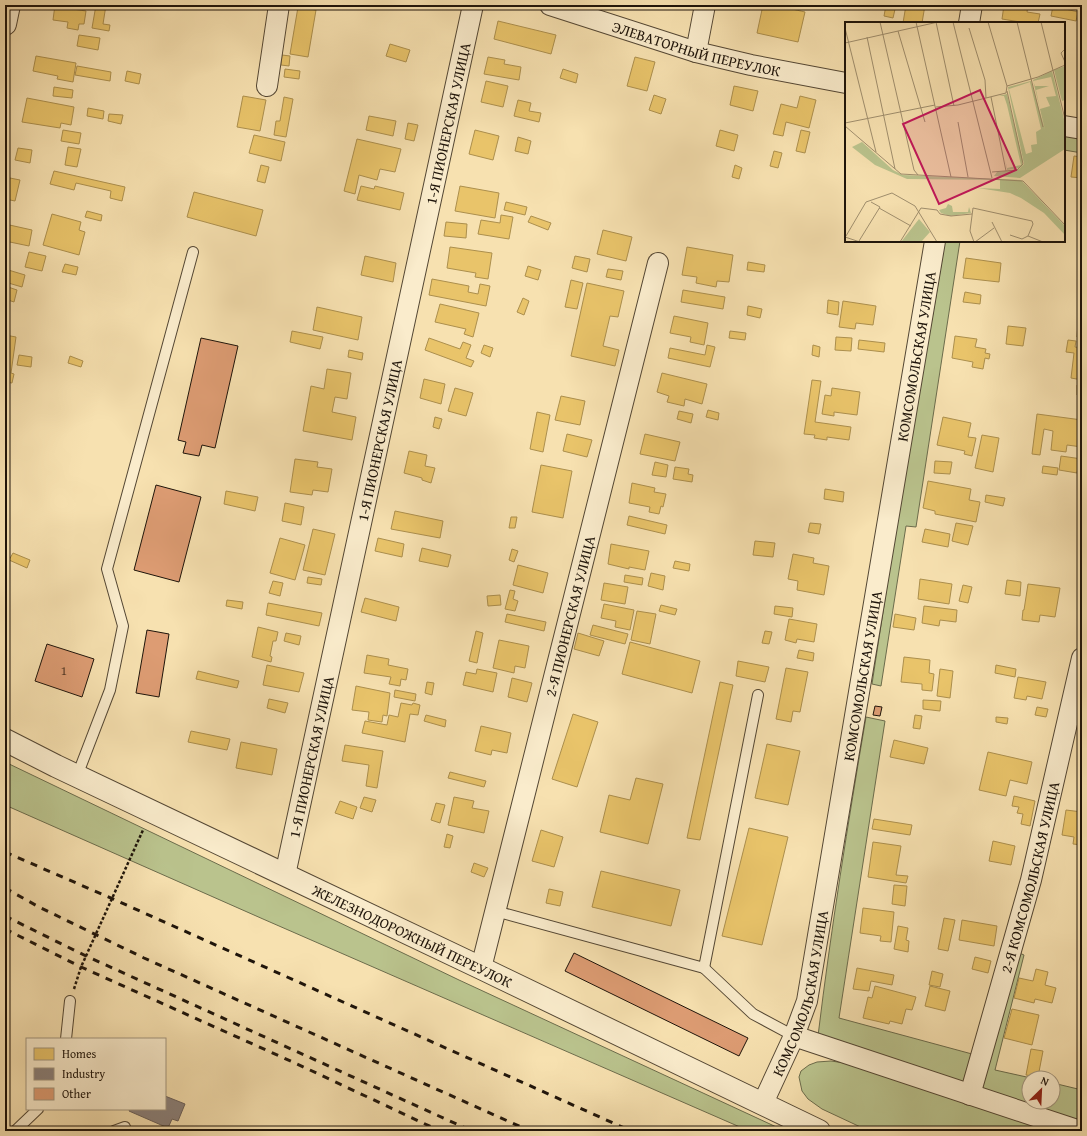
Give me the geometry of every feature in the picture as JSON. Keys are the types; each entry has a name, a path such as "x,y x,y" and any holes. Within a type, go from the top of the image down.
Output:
{"street":[{"path":"5,24 9,5"},
{"path":"267,86 279,5"},
{"name":"1-Я ПИОНЕРСКАЯ УЛИЦА","path":"285,875 472,5"},
{"name":"ЭЛЕВАТОРНЫЙ ПЕРЕУЛОК","path":"550,5 696,52 751,65 845,83"},
{"path":"696,52 705,5"},
{"path":"969,22 972,5"},
{"path":"1065,126 1082,129"},
{"name":"КОМСОМОЛЬСКАЯ УЛИЦА","path":"762,1103 794,1036 807,1001 935,242"},
{"name":"2-Я ПИОНЕРСКАЯ УЛИЦА","path":"481,968 658,263"},
{"name":"2-Я КОМСОМОЛЬСКАЯ УЛИЦА","path":"970,1094 1031,880 1082,658"},
{"name":"ЖЕЛЕЗНОДОРОЖНЫЙ ПЕРЕУЛОК","path":"5,740 77,776 819,1131"},
{"path":"794,1036 1080,1131"}],"lane":[{"path":"77,776 110,690 123,626 107,569 193,252"},
{"path":"704,968 758,695"},
{"path":"495,911 704,968 753,1014 794,1036"},
{"path":"66,1038 70,1001"},
{"path":"15,1131 37,1110"},
{"path":"114,1131 125,1127"}],"path":[{"path":"70,1001 81,967 152,812"}],"green space":[{"path":"1065,134 1082,137 1082,153 1065,150"},
{"path":"945,242 960,242 916,527 906,526 881,686 872,684 907,455"},
{"path":"866,717 885,721 839,1018 972,1054 963,1082 818,1036 840,876"},
{"path":"5,762 459,980 785,1131 749,1131 5,805"},
{"path":"1017,952 1024,955 995,1070 1021,1076 1021,1102 980,1088"},
{"path":"831,1061 858,1065 1049,1131 869,1131 822,1109 808,1099 802,1091 799,1077 801,1071 809,1065 817,1062"},
{"path":"1061,1085 1082,1090 1082,1122 1046,1110 1061,1110"}],"building: Homes":[{"path":"55,5 74,5 73,9 86,11 84,24 79,24 78,30 67,28 68,22 53,20"},
{"path":"96,5 106,5 103,24 110,25 109,31 92,28"},
{"path":"763,5 775,5 805,12 798,42 757,33"},
{"path":"886,5 896,5 893,18 884,16"},
{"path":"906,5 925,5 922,22 903,22"},
{"path":"1004,5 1028,5 1027,12 1040,14 1038,22 1020,22 1002,19"},
{"path":"1053,6 1078,12 1076,21 1051,16"},
{"path":"298,7 316,10 308,57 290,54"},
{"path":"498,21 556,35 551,54 494,39"},
{"path":"79,35 100,38 98,50 77,46"},
{"path":"390,44 410,50 406,62 386,56"},
{"path":"282,55 290,56 289,66 281,65"},
{"path":"36,56 76,63 73,82 57,79 58,76 33,71"},
{"path":"488,57 505,60 504,64 521,67 519,80 484,74"},
{"path":"635,57 655,62 647,91 627,86"},
{"path":"77,66 111,72 110,81 75,75"},
{"path":"285,69 300,71 299,79 284,77"},
{"path":"563,69 578,74 576,83 560,78"},
{"path":"127,71 141,74 139,84 125,81"},
{"path":"486,81 508,86 503,107 481,102"},
{"path":"734,86 758,91 753,111 730,105"},
{"path":"54,87 73,90 72,98 53,96"},
{"path":"654,95 666,99 661,114 649,110"},
{"path":"243,96 266,100 260,131 237,127"},
{"path":"800,96 816,100 809,128 786,122 783,136 773,134 781,104 797,108"},
{"path":"284,97 293,99 286,137 274,135 276,121 280,121"},
{"path":"27,98 74,107 71,125 61,123 60,128 22,122"},
{"path":"518,100 531,103 529,111 541,113 539,122 514,116"},
{"path":"88,108 104,111 103,119 87,116"},
{"path":"109,114 123,115 121,124 108,121"},
{"path":"369,116 396,121 393,136 366,130"},
{"path":"408,123 418,125 414,141 405,139"},
{"path":"63,130 81,133 79,144 61,141"},
{"path":"475,130 499,136 493,160 469,154"},
{"path":"720,130 738,135 734,151 716,146"},
{"path":"801,130 810,132 805,153 796,151"},
{"path":"254,135 285,142 281,161 249,153"},
{"path":"518,137 531,141 528,154 515,151"},
{"path":"357,139 401,149 395,172 380,169 377,180 359,175 355,194 344,191"},
{"path":"68,147 81,149 77,167 65,165"},
{"path":"18,148 32,150 30,163 15,160"},
{"path":"774,151 782,153 778,168 770,166"},
{"path":"1074,156 1082,157 1082,178 1071,177"},
{"path":"261,165 269,167 265,183 257,181"},
{"path":"735,165 742,168 739,179 732,177"},
{"path":"54,171 125,187 122,201 110,198 111,191 76,183 74,190 50,184"},
{"path":"10,178 20,180 15,201 5,199"},
{"path":"361,186 374,189 375,186 404,193 400,210 357,200"},
{"path":"460,186 499,193 495,218 455,211"},
{"path":"194,192 263,210 256,236 187,217"},
{"path":"506,202 527,207 525,215 504,210"},
{"path":"87,211 102,215 101,221 85,217"},
{"path":"52,214 81,222 79,230 85,232 79,255 43,245"},
{"path":"501,215 513,217 509,239 478,234 481,220 500,223"},
{"path":"531,216 551,223 548,230 528,222"},
{"path":"446,222 467,224 466,238 444,236"},
{"path":"5,224 32,230 29,246 5,241"},
{"path":"603,230 632,237 626,261 597,254"},
{"path":"450,247 492,253 488,279 475,277 476,273 447,268"},
{"path":"687,247 733,255 729,282 717,281 716,287 696,283 697,277 682,275"},
{"path":"29,252 46,256 42,271 25,267"},
{"path":"365,256 396,263 393,282 361,275"},
{"path":"575,256 590,259 587,272 572,268"},
{"path":"966,258 1001,263 999,282 963,278"},
{"path":"748,262 765,265 764,272 747,270"},
{"path":"65,264 78,267 76,275 62,272"},
{"path":"528,266 541,270 538,280 525,276"},
{"path":"5,269 25,275 22,287 5,282"},
{"path":"608,269 623,271 621,280 606,277"},
{"path":"432,279 469,286 468,292 478,294 480,284 490,286 486,306 429,295"},
{"path":"571,280 583,283 577,309 565,307"},
{"path":"587,283 624,291 618,317 610,316 603,346 619,350 615,366 571,356"},
{"path":"5,286 17,290 14,302 5,299"},
{"path":"683,290 725,297 723,309 681,302"},
{"path":"965,292 981,295 980,304 963,302"},
{"path":"523,298 529,301 524,315 517,312"},
{"path":"828,300 839,302 838,315 827,313"},
{"path":"843,301 876,306 873,325 856,323 855,329 839,327"},
{"path":"440,304 479,313 473,337 464,334 466,329 435,322"},
{"path":"748,306 762,309 760,318 747,315"},
{"path":"317,307 362,317 358,340 313,330"},
{"path":"674,316 708,323 704,345 690,342 691,337 670,333"},
{"path":"1078,324 1082,325 1082,338 1077,337"},
{"path":"1008,326 1026,328 1023,346 1006,344"},
{"path":"292,331 323,337 320,349 290,342"},
{"path":"730,331 746,333 745,340 729,338"},
{"path":"5,335 16,337 11,373 14,374 12,383 5,382"},
{"path":"955,336 977,339 975,347 986,349 985,353 990,354 989,359 985,358 983,369 972,367 973,362 952,358"},
{"path":"836,337 852,338 851,351 835,350"},
{"path":"429,338 460,349 463,342 471,345 466,358 474,361 471,367 425,350"},
{"path":"859,340 885,343 884,352 858,349"},
{"path":"1068,340 1076,341 1075,347 1082,348 1082,380 1071,378 1074,353 1066,352"},
{"path":"484,345 493,348 490,357 481,353"},
{"path":"707,345 715,347 710,367 668,358 670,348 705,355"},
{"path":"813,345 820,347 819,357 812,355"},
{"path":"349,350 363,353 362,360 348,357"},
{"path":"19,355 32,357 31,367 17,365"},
{"path":"70,356 83,361 81,367 68,363"},
{"path":"327,369 351,373 347,399 335,397 332,412 356,417 352,440 303,431 311,386 324,389"},
{"path":"662,373 707,384 702,404 685,399 684,406 667,402 669,396 657,392"},
{"path":"424,379 445,384 441,404 420,398"},
{"path":"812,380 821,381 815,422 851,427 849,440 827,437 827,440 814,438 815,435 804,434"},
{"path":"1077,385 1082,385 1082,396 1077,395"},
{"path":"455,388 473,393 466,416 448,411"},
{"path":"832,388 860,392 857,415 834,412 834,416 822,414 825,395 831,396"},
{"path":"561,396 585,401 580,425 555,420"},
{"path":"708,410 719,413 718,420 706,417"},
{"path":"679,411 693,414 691,423 677,419"},
{"path":"537,412 550,415 543,452 530,449"},
{"path":"1037,414 1082,420 1082,447 1067,445 1066,452 1051,450 1053,431 1044,429 1040,455 1032,454"},
{"path":"435,417 442,419 439,429 433,427"},
{"path":"943,417 971,423 968,437 976,438 972,456 964,454 965,451 937,445"},
{"path":"567,434 592,440 587,457 563,451"},
{"path":"645,434 680,442 675,461 640,454"},
{"path":"982,435 999,438 993,472 975,468"},
{"path":"409,451 427,455 425,466 435,468 431,483 422,480 422,478 404,473"},
{"path":"1061,456 1082,459 1082,469 1078,468 1077,473 1059,470"},
{"path":"295,459 318,462 317,467 332,469 328,492 313,490 312,495 290,492"},
{"path":"935,461 952,462 950,474 934,473"},
{"path":"655,462 668,465 666,477 652,475"},
{"path":"541,465 572,471 563,518 532,512"},
{"path":"1043,466 1058,468 1057,475 1042,473"},
{"path":"675,467 689,469 688,474 693,475 692,482 673,479"},
{"path":"928,481 971,489 969,500 980,502 976,522 935,514 935,511 923,508"},
{"path":"632,483 655,488 654,492 666,494 663,507 661,506 659,514 649,512 650,507 629,503"},
{"path":"825,489 844,492 843,502 824,499"},
{"path":"226,491 258,497 255,511 224,504"},
{"path":"986,495 1005,498 1003,506 985,502"},
{"path":"285,503 304,507 301,525 282,521"},
{"path":"395,511 443,521 440,538 391,529"},
{"path":"629,516 667,525 665,534 627,525"},
{"path":"511,517 517,517 515,528 509,528"},
{"path":"810,523 821,524 819,534 808,532"},
{"path":"956,523 973,526 968,545 952,541"},
{"path":"313,529 335,534 325,575 303,570"},
{"path":"925,529 950,534 948,547 922,542"},
{"path":"280,538 305,545 295,580 270,573"},
{"path":"378,538 404,544 402,557 375,551"},
{"path":"755,541 775,543 773,557 753,555"},
{"path":"611,544 649,551 645,570 629,567 629,569 608,564"},
{"path":"422,548 451,555 448,567 419,561"},
{"path":"512,549 518,551 514,562 509,560"},
{"path":"13,553 30,560 27,568 9,560"},
{"path":"793,554 814,558 813,563 829,566 824,595 797,590 798,581 788,579"},
{"path":"675,561 690,564 689,571 673,568"},
{"path":"518,565 548,573 543,593 513,585"},
{"path":"651,573 665,576 663,590 648,586"},
{"path":"625,575 643,578 642,585 624,582"},
{"path":"308,577 322,579 321,585 307,583"},
{"path":"920,579 952,584 949,604 918,599"},
{"path":"1007,580 1021,582 1020,596 1005,594"},
{"path":"273,581 283,583 280,596 269,593"},
{"path":"604,583 628,587 625,604 601,600"},
{"path":"1028,584 1060,588 1055,617 1040,615 1039,622 1022,620"},
{"path":"963,585 972,587 968,603 959,601"},
{"path":"510,590 515,591 513,599 518,601 515,611 505,609"},
{"path":"500,595 501,605 488,606 487,596"},
{"path":"365,598 399,607 396,621 361,612"},
{"path":"227,600 243,602 242,609 226,606"},
{"path":"268,603 322,613 319,626 266,615"},
{"path":"604,604 634,610 630,630 615,627 616,621 601,618"},
{"path":"661,605 677,609 675,615 659,611"},
{"path":"775,606 793,608 792,617 774,614"},
{"path":"924,606 957,610 956,622 940,620 939,626 922,623"},
{"path":"637,611 656,614 650,644 631,640"},
{"path":"507,614 546,622 544,631 505,622"},
{"path":"895,614 916,618 914,630 893,627"},
{"path":"789,619 817,624 814,642 797,639 796,643 785,640"},
{"path":"593,625 628,634 625,644 590,635"},
{"path":"258,627 278,632 276,641 273,641 270,656 272,657 271,662 252,657"},
{"path":"476,631 483,633 477,663 469,661"},
{"path":"765,631 772,632 769,644 762,643"},
{"path":"286,633 301,636 299,645 284,641"},
{"path":"578,633 604,641 599,656 574,649"},
{"path":"499,640 529,646 525,668 515,666 514,673 493,668"},
{"path":"630,642 700,661 692,693 622,674"},
{"path":"799,650 814,653 813,661 797,658"},
{"path":"367,655 389,659 388,665 408,669 406,680 401,679 400,686 389,684 391,677 364,673"},
{"path":"904,657 930,660 929,673 934,674 932,691 922,690 922,684 901,682"},
{"path":"738,661 769,667 765,682 736,676"},
{"path":"267,665 304,673 299,692 263,685"},
{"path":"996,665 1016,669 1015,677 995,673"},
{"path":"786,668 808,672 800,712 793,711 791,722 776,719"},
{"path":"477,669 497,673 493,692 463,685 466,672 476,674"},
{"path":"940,669 953,671 950,698 937,696"},
{"path":"198,671 239,681 237,688 196,679"},
{"path":"1018,677 1046,682 1042,699 1027,696 1026,700 1014,698"},
{"path":"512,678 532,683 527,702 508,697"},
{"path":"427,682 434,683 432,695 425,693"},
{"path":"720,682 733,685 700,840 687,838"},
{"path":"356,686 390,693 387,716 383,715 382,722 368,720 369,712 352,710"},
{"path":"395,690 416,694 415,701 394,697"},
{"path":"269,699 288,703 285,713 267,708"},
{"path":"923,700 941,701 940,711 923,709"},
{"path":"401,703 412,705 413,703 420,705 418,715 410,714 405,742 362,733 365,721 387,725 389,715 398,717"},
{"path":"1037,707 1048,709 1046,717 1035,715"},
{"path":"573,714 598,722 577,787 552,779"},
{"path":"426,715 446,720 445,727 424,721"},
{"path":"915,715 922,716 920,729 913,728"},
{"path":"996,717 1008,718 1007,724 996,722"},
{"path":"481,726 511,733 507,753 492,750 491,755 475,751"},
{"path":"191,731 230,739 227,750 188,742"},
{"path":"894,740 928,748 924,764 890,757"},
{"path":"241,742 277,749 272,775 236,768"},
{"path":"767,744 800,751 788,805 755,798"},
{"path":"345,745 383,751 377,788 366,786 369,765 342,761"},
{"path":"988,752 1032,762 1027,784 1010,780 1006,796 979,790"},
{"path":"450,772 486,781 484,787 448,778"},
{"path":"636,778 663,784 648,844 600,832 609,795 630,800"},
{"path":"1014,796 1035,801 1030,826 1021,824 1023,814 1017,813 1019,807 1012,806"},
{"path":"364,797 376,800 372,812 360,808"},
{"path":"454,797 474,801 472,808 489,811 484,833 448,825"},
{"path":"340,801 357,807 353,819 335,813"},
{"path":"436,803 445,805 440,823 431,820"},
{"path":"1066,810 1082,812 1082,845 1073,844 1074,837 1062,835"},
{"path":"874,819 912,825 910,835 872,829"},
{"path":"749,828 788,837 762,945 722,936"},
{"path":"541,830 563,837 554,867 532,861"},
{"path":"447,834 453,836 450,848 444,847"},
{"path":"993,841 1015,846 1011,865 989,861"},
{"path":"873,842 901,846 896,875 908,876 906,883 868,877"},
{"path":"474,863 488,868 484,877 471,872"},
{"path":"601,871 680,890 671,926 592,907"},
{"path":"894,885 907,886 905,906 892,904"},
{"path":"549,889 563,892 560,906 546,903"},
{"path":"863,908 894,912 891,942 880,941 881,936 860,933"},
{"path":"944,918 955,920 948,951 938,949"},
{"path":"962,920 997,926 994,946 959,940"},
{"path":"898,926 908,928 906,940 909,941 908,952 894,949"},
{"path":"975,957 991,961 988,973 972,969"},
{"path":"857,968 894,975 892,985 871,981 869,991 853,989"},
{"path":"1036,969 1048,972 1045,985 1056,988 1052,1003 1035,999 1034,1003 1014,998 1019,978 1033,981"},
{"path":"932,971 943,974 940,987 929,985"},
{"path":"875,986 916,997 912,1010 906,1009 902,1024 890,1021 889,1024 863,1018 868,997 872,998"},
{"path":"930,986 950,991 945,1011 925,1006"},
{"path":"1012,1009 1039,1015 1032,1045 1004,1038"},
{"path":"1031,1049 1043,1051 1039,1070 1027,1070"}],"building: Industry":[{"path":"166,1096 185,1104 178,1121 172,1119 168,1128 129,1111 166,1110"}],"building: Other":[{"path":"201,338 238,346 215,448 202,445 199,456 183,453 186,442 178,440"},
{"path":"156,485 201,497 179,582 134,570"},
{"path":"147,630 169,634 159,697 136,693"},
{"path":"47,644 94,659 82,697 35,681"},
{"path":"875,706 882,707 880,716 873,715"},
{"path":"574,953 748,1038 739,1056 565,971"}],"railway":[{"path":"5,852 631,1131"},
{"path":"5,888 39,907 144,958 530,1131"},
{"path":"5,916 86,956 472,1131"},
{"path":"5,929 81,967 295,1063 440,1131"}]}
